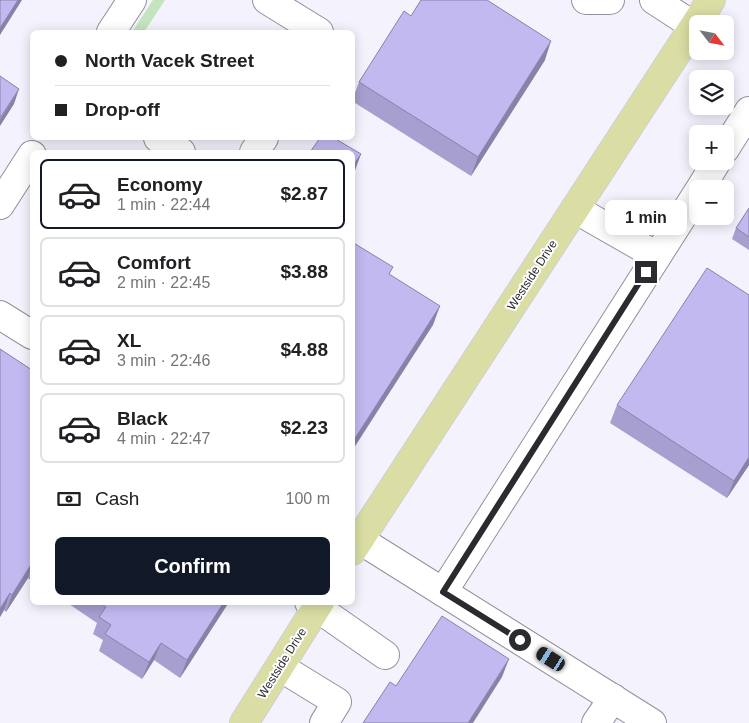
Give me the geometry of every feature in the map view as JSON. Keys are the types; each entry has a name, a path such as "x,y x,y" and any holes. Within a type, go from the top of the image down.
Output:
{"main road":[{"name":"Westside Drive","path":"701,15 711,0"},
{"name":"Westside Drive","path":"355,542 689,34"},
{"name":"Westside Drive","path":"244,723 280,667 314,605"}],"street":[{"path":"112,30 132,0"},
{"path":"267,0 316,30"},
{"path":"586,0 610,0"},
{"path":"654,0 689,23"},
{"path":"734,135 749,111"},
{"path":"161,140 178,150"},
{"path":"0,205 30,159"},
{"path":"443,592 689,206"},
{"path":"575,209 657,256"},
{"path":"0,314 30,334"},
{"path":"355,542 443,592 652,723"},
{"path":"316,605 385,655"},
{"path":"280,667 337,702 324,723"},
{"path":"596,723 612,698"}],"green space":[{"path":"153,0 165,0 145,30 133,30"}],"building":[{"path":"0,0 18,0 0,28"},
{"path":"421,0 487,0 551,41 478,157 359,82 404,11 411,16"},
{"path":"0,76 19,89 0,118"},
{"path":"319,140 337,140 354,150 311,150"},
{"path":"355,150 361,154 355,163"},
{"path":"749,208 749,237 736,228"},
{"path":"355,244 393,267 389,274 440,306 355,438"},
{"path":"707,268 749,295 749,457 734,481 617,405"},
{"path":"0,349 30,369 30,566 12,595 10,593 0,609"},
{"path":"103,605 222,605 187,660 161,643 149,662 105,634 111,625 99,617 106,607"},
{"path":"442,616 509,659 468,723 363,723 390,682 396,686"}],"route":[{"path":"520,640 443,592 646,272"}]}
